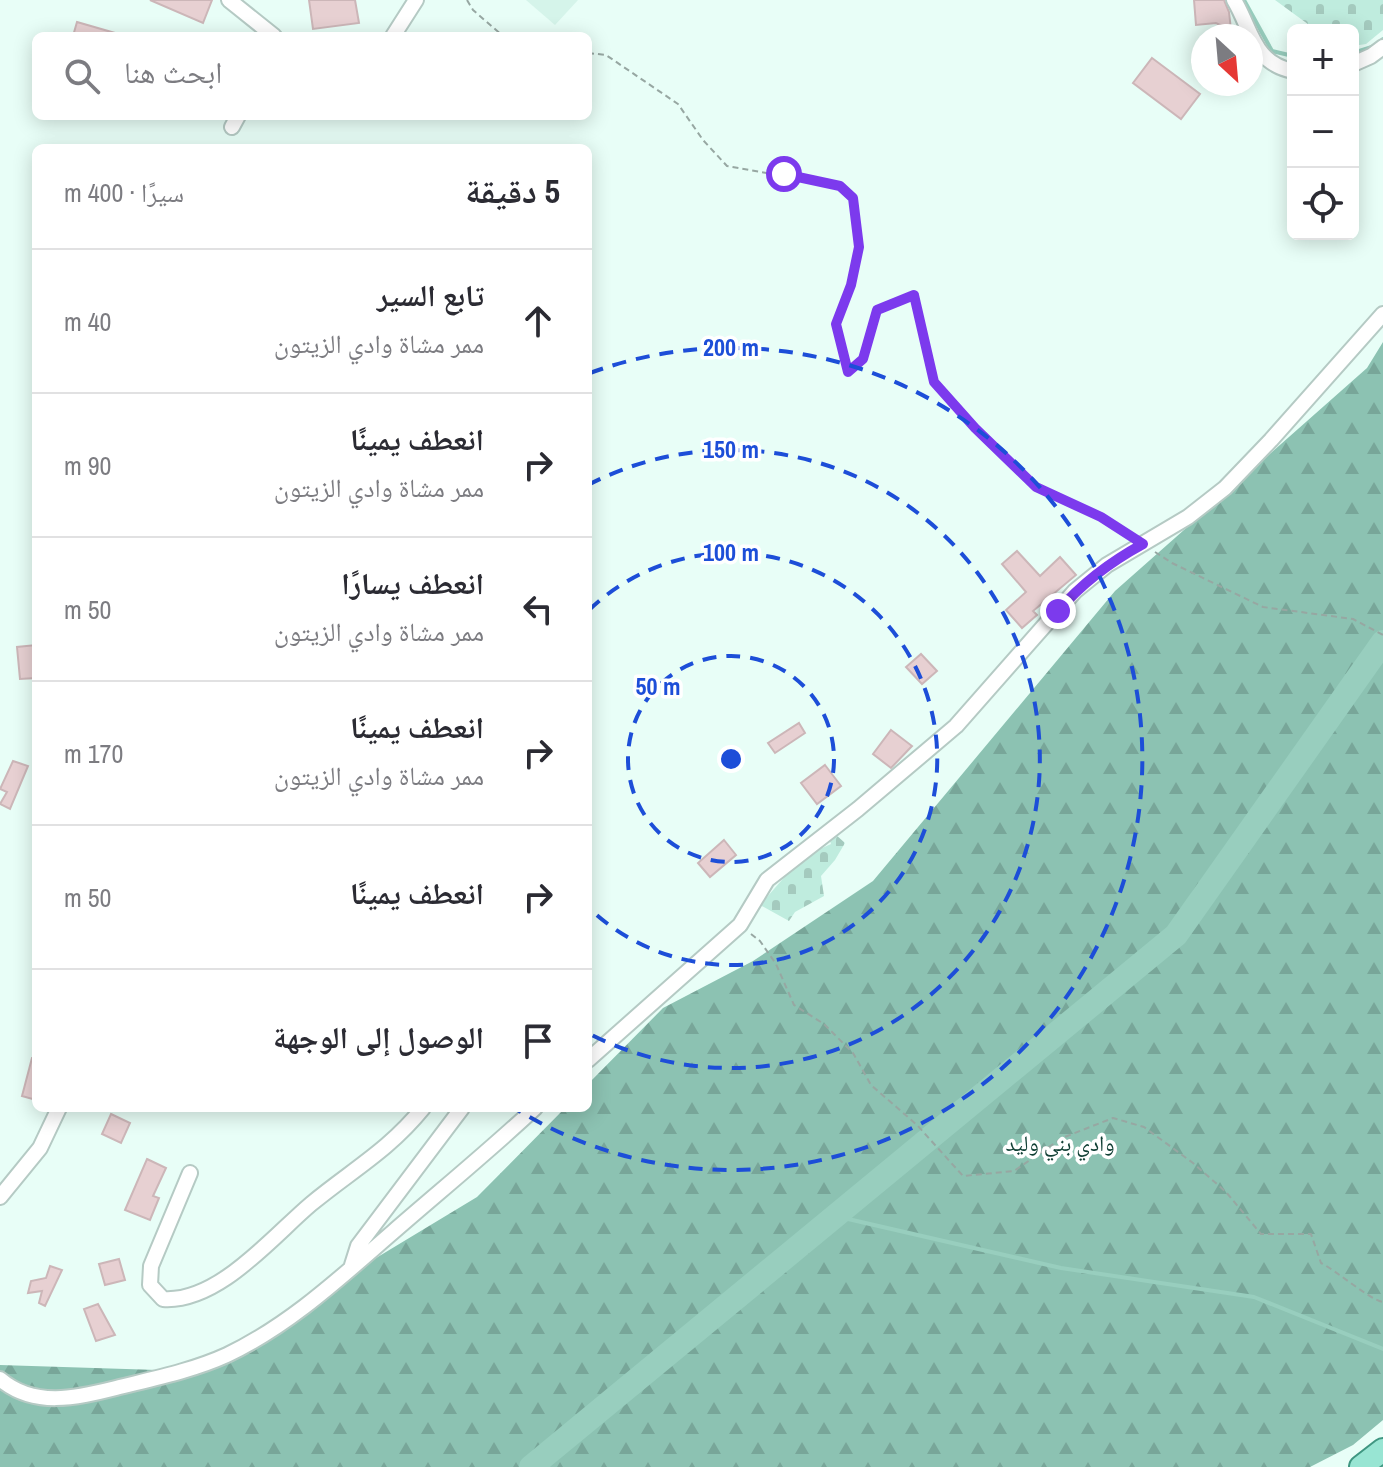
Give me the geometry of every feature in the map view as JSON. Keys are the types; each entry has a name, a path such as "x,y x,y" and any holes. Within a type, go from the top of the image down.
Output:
{"main road":[{"path":"1361,1467 1383,1450"}],"street":[{"path":"229,0 266,32"},
{"path":"396,32 416,0"},
{"path":"1234,0 1258,50 1268,62 1287,69"},
{"path":"1359,61 1383,47"},
{"path":"592,1056 740,925 767,880 858,809 956,726 1075,591 1107,565 1188,517 1225,488 1383,314"},
{"path":"1,1199 40,1148 57,1112"},
{"path":"190,1173 151,1266 150,1285 163,1299 174,1300 202,1291 238,1270 312,1203 378,1155 407,1129 420,1112"},
{"path":"350,1270 358,1246 459,1112"},
{"path":"0,1379 24,1394 42,1399 88,1395 164,1376 225,1356 275,1328 350,1270 530,1112"}],"path":[{"path":"467,0 473,10 498,32"},
{"path":"592,53 606,55 678,104 703,140 727,166 840,186 853,198 859,247 851,285 836,324 848,372 863,359 877,310 914,295 934,382 975,428 1036,487 1101,517 1172,563 1263,607 1353,619 1383,635"},
{"path":"740,925 760,941 776,964 794,1005 824,1024 853,1053 871,1085 917,1125 963,1176 1014,1171 1062,1138 1113,1118 1144,1127 1226,1192 1261,1234 1311,1234 1321,1263 1340,1273 1375,1301 1383,1302"}],"shaded area":[{"path":"526,0 578,0 555,25"}],"green space":[{"path":"1275,0 1383,0 1383,30 1366,44 1359,45 1359,24 1308,24"},
{"name":"وادي بني وليد","path":"1383,342 1383,1420 1353,1445 1310,1467 0,1467 0,1365 189,1371 477,1197 561,1112 592,1112 592,1080 663,1008 753,961 873,881 1115,591 1367,368"},
{"path":"835,834 845,843 821,876 824,896 795,912 789,921 760,905 802,857 831,844 829,838"}],"building":[{"path":"150,0 212,0 203,23"},
{"path":"309,0 355,0 359,23 313,29"},
{"path":"1194,0 1224,0 1230,24 1196,24"},
{"path":"77,22 112,32 74,32"},
{"path":"1152,58 1191,87 1191,96 1198,96 1181,119 1133,83"},
{"path":"1017,551 1040,576 1060,557 1076,575 1033,611 1037,615 1022,628 1006,610 1026,592 1002,564"},
{"path":"32,645 32,678 20,679 17,647"},
{"path":"921,654 937,671 922,684 906,667"},
{"path":"799,723 805,733 775,753 768,743"},
{"path":"891,730 912,746 891,768 873,754"},
{"path":"13,761 28,766 10,809 0,804 7,792 0,789"},
{"path":"825,765 841,786 817,804 801,783"},
{"path":"724,840 736,855 710,877 698,863"},
{"path":"32,1058 32,1099 22,1096"},
{"path":"111,1114 130,1123 121,1143 102,1134"},
{"path":"147,1159 166,1168 153,1196 159,1198 150,1220 125,1210"},
{"path":"119,1259 125,1280 105,1285 99,1264"},
{"path":"50,1266 62,1270 45,1306 39,1303 42,1291 28,1293 31,1281 46,1278"},
{"path":"98,1304 115,1335 96,1341 84,1309"}],"waterway":[{"path":"1244,0 1272,51 1287,55"},
{"path":"1359,51 1375,46 1383,39"},
{"name":"وادي بني وليد","path":"531,1467 1176,935 1383,642"},
{"path":"835,1216 1061,1268 1254,1297 1383,1349"}],"route":[{"path":"784,174 840,186 853,198 859,247 851,285 836,324 848,372 863,359 877,310 914,295 934,382 975,428 1036,487 1101,517 1143,544 1107,565 1075,591 1058,611"}]}
